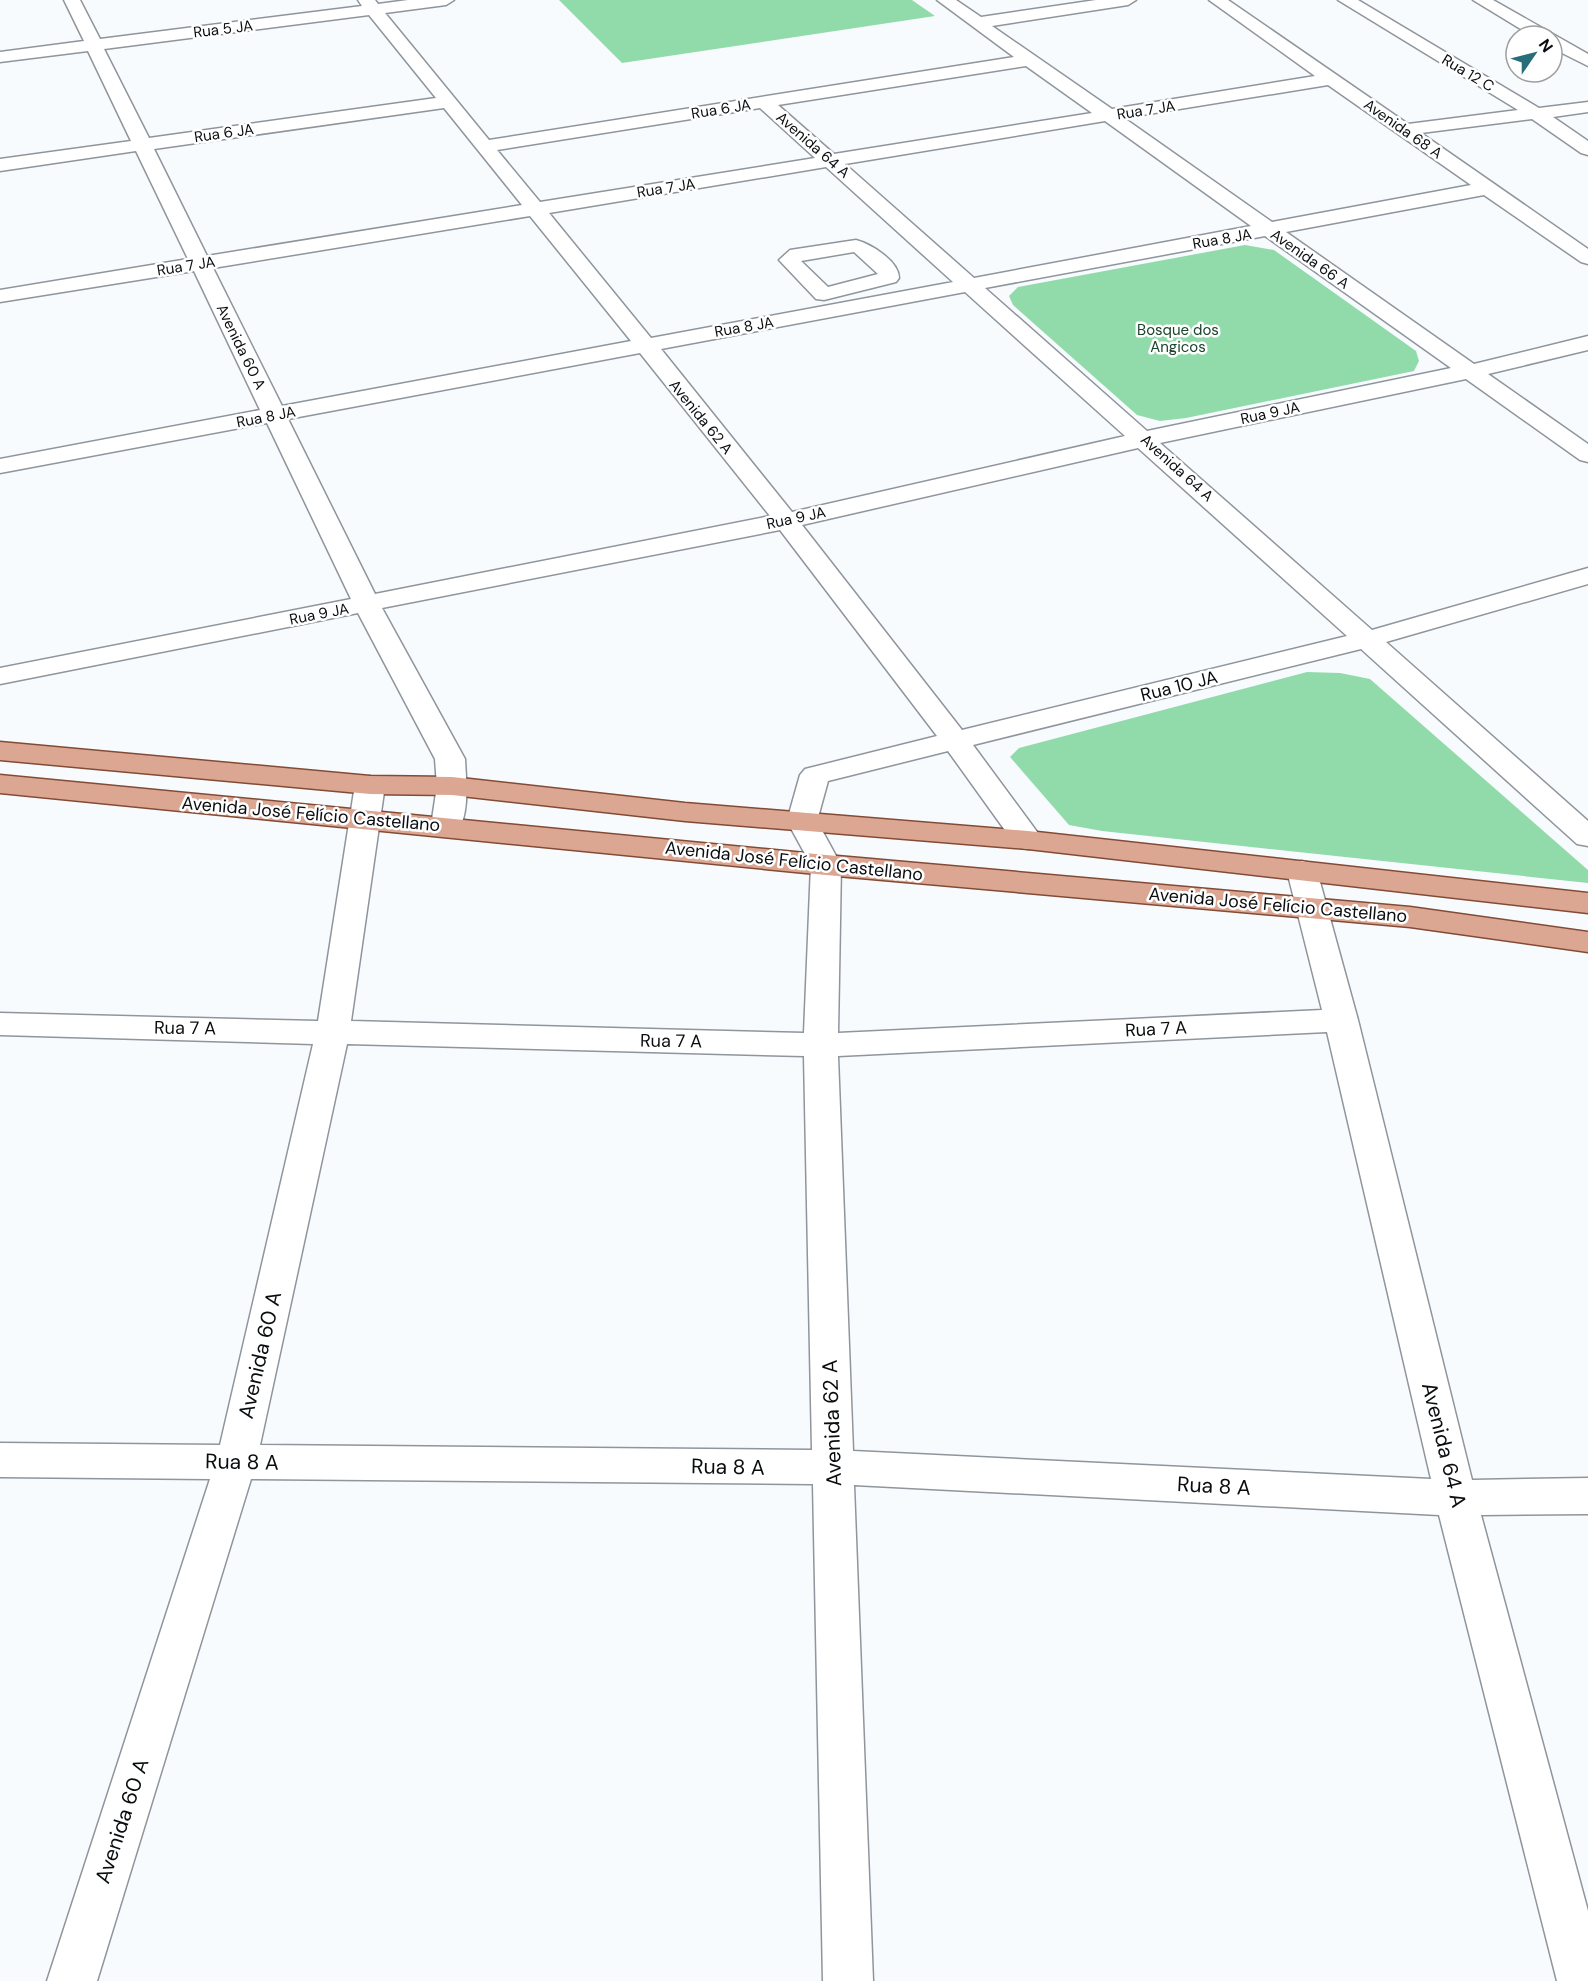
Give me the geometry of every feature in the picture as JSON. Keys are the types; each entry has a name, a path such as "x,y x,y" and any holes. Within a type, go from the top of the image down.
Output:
{"main road":[{"name":"Avenida José Felício Castellano","path":"0,752 368,803 446,826 826,865 1588,903"},
{"name":"Avenida José Felício Castellano","path":"0,784 368,803 452,786 686,812 1028,840 1307,890 1410,917 1588,942"}],"street":[{"name":"Avenida 60 A","path":"72,0 368,604 450,759 452,786 446,826"},
{"name":"Rua 5 JA","path":"0,57 370,5 446,0"},
{"name":"Avenida 66 A","path":"945,0 1269,231 1588,454"},
{"path":"977,23 1128,0"},
{"name":"Avenida 68 A","path":"1217,0 1488,188 1571,236 1588,258"},
{"name":"Rua 12 C","path":"1346,0 1535,114 1588,149"},
{"path":"1481,0 1523,24"},
{"name":"Avenida 62 A","path":"370,5 785,521 956,740 1028,840"},
{"path":"1564,48 1588,62"},
{"name":"Rua 6 JA","path":"484,146 1029,60"},
{"name":"Rua 7 JA","path":"0,296 1332,80"},
{"name":"Rua 6 JA","path":"0,165 448,102"},
{"name":"Avenida 64 A","path":"764,102 1145,439 1588,837"},
{"path":"1405,130 1588,107"},
{"name":"Rua 8 JA","path":"0,466 644,345 836,302 971,284 1269,231 1488,188"},
{"name":"Rua 9 JA","path":"0,676 785,521 1145,439 1471,371 1588,343"},
{"name":"Rua 10 JA","path":"802,821 815,775 1368,639 1588,576"},
{"name":"Avenida 60 A","path":"72,1981 236,1462 333,1032 368,803"},
{"path":"802,821 826,865"},
{"name":"Avenida 62 A","path":"826,865 821,1045 848,1981"},
{"name":"Avenida 64 A","path":"1307,890 1341,1020 1456,1498 1582,1981"},
{"name":"Rua 7 A","path":"0,1024 821,1045 1341,1020"},
{"name":"Rua 8 A","path":"0,1460 833,1467 1456,1498 1588,1496"}],"green space":[{"path":"559,0 912,0 935,16 622,63"},
{"name":"Bosque dos Angicos","path":"1245,245 1274,250 1416,351 1419,361 1414,371 1186,418 1160,421 1137,415 1013,305 1009,296 1018,287"},
{"path":"1307,672 1340,673 1370,679 1588,870 1588,883 1102,831 1069,825 1010,757 1019,748"}]}
